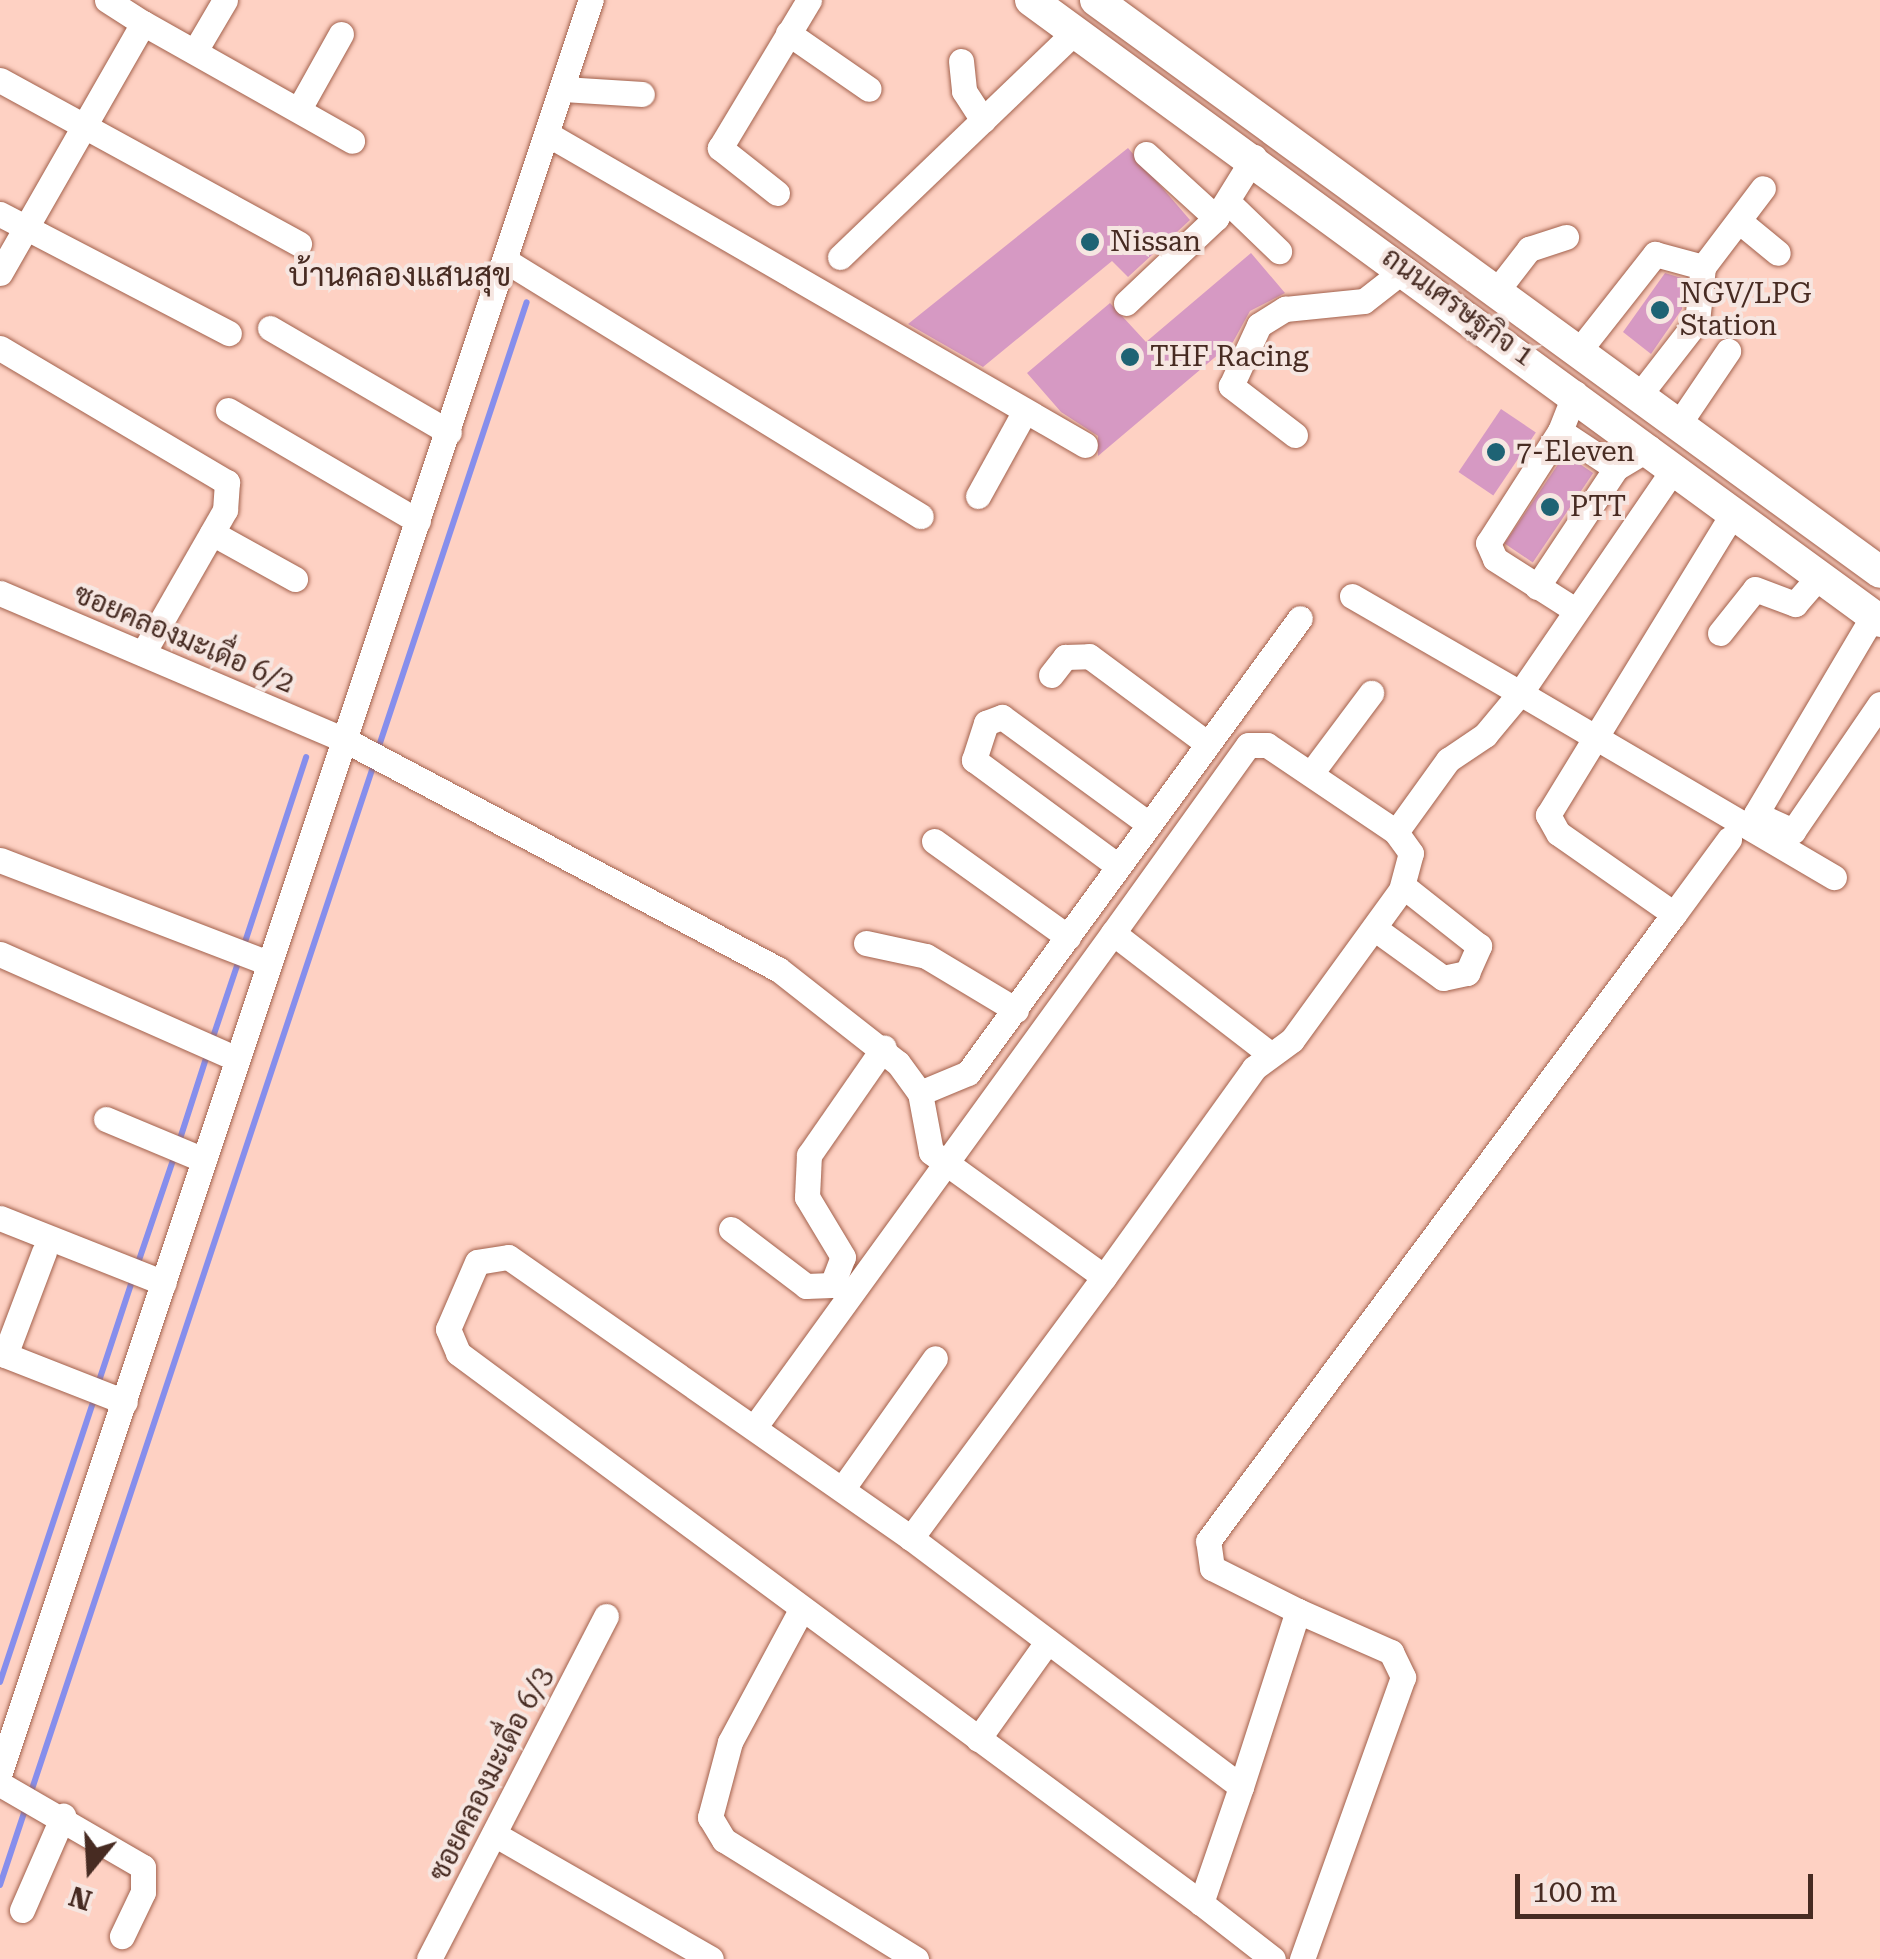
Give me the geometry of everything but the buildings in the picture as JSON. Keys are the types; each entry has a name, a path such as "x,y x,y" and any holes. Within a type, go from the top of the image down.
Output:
{"main road":[{"name":"ถนนเศรษฐกิจ 1","path":"1096,0 1876,561"},
{"name":"ถนนเศรษฐกิจ 1","path":"1054,11 1877,618"}],"street":[{"path":"108,0 352,141"},
{"path":"194,52 224,0"},
{"path":"0,1772 268,963 549,136 591,0"},
{"path":"777,192 720,148 810,0"},
{"path":"840,257 983,120 1054,11"},
{"path":"0,274 143,23"},
{"path":"788,33 869,89"},
{"path":"299,109 341,34"},
{"path":"961,61 964,90 983,120"},
{"path":"0,80 298,244"},
{"path":"564,89 642,94"},
{"path":"549,136 1085,445"},
{"path":"1146,154 1280,251"},
{"path":"1126,303 1222,210 1254,157"},
{"path":"1641,393 1697,321 1703,267 1763,188"},
{"path":"0,214 229,334"},
{"path":"1738,221 1778,253"},
{"path":"1498,289 1529,249 1566,236"},
{"path":"1581,348 1655,254 1703,267"},
{"path":"506,261 921,516"},
{"path":"1295,435 1231,386 1259,325 1285,309 1364,301 1405,269"},
{"path":"270,328 449,432"},
{"path":"0,348 212,467 229,498 143,653"},
{"path":"1680,422 1728,351"},
{"path":"1574,393 1560,431 1488,543 1537,587 1575,610"},
{"path":"228,410 418,521"},
{"path":"978,496 1025,411"},
{"path":"1560,431 1616,468"},
{"path":"1537,587 1616,468 1662,457"},
{"path":"1396,832 1448,760 1485,735 1520,692 1575,610 1662,457"},
{"path":"1674,914 1550,826 1591,738 1734,512"},
{"path":"212,533 294,579"},
{"path":"1720,632 1755,589 1794,604 1820,576"},
{"name":"ซอยคลองมะเดื่อ 6/2","path":"0,593 345,740 738,945 884,1047 920,1092"},
{"path":"1352,596 1834,877"},
{"path":"1104,1277 942,1162 927,1147 920,1092 956,1084 1016,1010 1300,618"},
{"path":"1302,1959 1403,1677 1391,1652 1298,1612 1212,1568 1208,1541 1674,914 1744,827 1877,618"},
{"path":"1051,675 1065,656 1089,656 1208,744"},
{"path":"1312,772 1371,692"},
{"path":"1744,827 1794,831 1880,704"},
{"path":"1118,866 974,760 974,738 1002,717 1149,824"},
{"path":"756,1425 942,1162 1248,745 1267,744 1396,832 1411,854 1403,886 1292,1040 1270,1054 912,1538"},
{"path":"934,841 1068,937"},
{"path":"0,860 268,963"},
{"path":"1374,928 1443,978 1467,973 1479,946 1403,886"},
{"path":"1113,933 1270,1054"},
{"path":"866,943 926,956 1016,1010"},
{"path":"3,963 236,1059"},
{"path":"732,1228 806,1286 832,1285 843,1257 807,1197 809,1154 884,1047"},
{"path":"106,1119 204,1160"},
{"path":"0,1218 164,1283"},
{"path":"44,1252 2,1354 124,1402"},
{"path":"1241,1787 756,1425 508,1257 485,1256 471,1271 448,1329 458,1354 1274,1959"},
{"path":"843,1488 935,1358"},
{"path":"802,1610 730,1742 710,1817 724,1840 916,1959"},
{"path":"1201,1903 1298,1612"},
{"name":"ซอยคลองมะเดื่อ 6/3","path":"433,1958 606,1616"},
{"path":"978,1739 1048,1641"},
{"path":"0,1784 63,1816 143,1867 143,1892 122,1936"},
{"path":"22,1910 63,1816"},
{"path":"494,1834 711,1959"}],"waterway":[{"path":"377,752 527,302"},
{"path":"244,945 306,757"},
{"path":"30,1795 374,764"},
{"path":"212,1040 240,957"},
{"path":"178,1145 208,1052"},
{"path":"138,1263 174,1157"},
{"path":"97,1387 134,1275"},
{"path":"0,1682 94,1399"},
{"path":"0,1885 26,1807"}],"place":[{"name":"Nissan","path":"1090,242"},
{"name":"NGV/LPG Station","path":"1660,310"},
{"name":"THF Racing","path":"1130,357"},
{"name":"7-Eleven","path":"1496,452"},
{"name":"PTT","path":"1550,507"}],"district":[{"name":"บ้านคลองแสนสุข","path":"400,275"}]}
